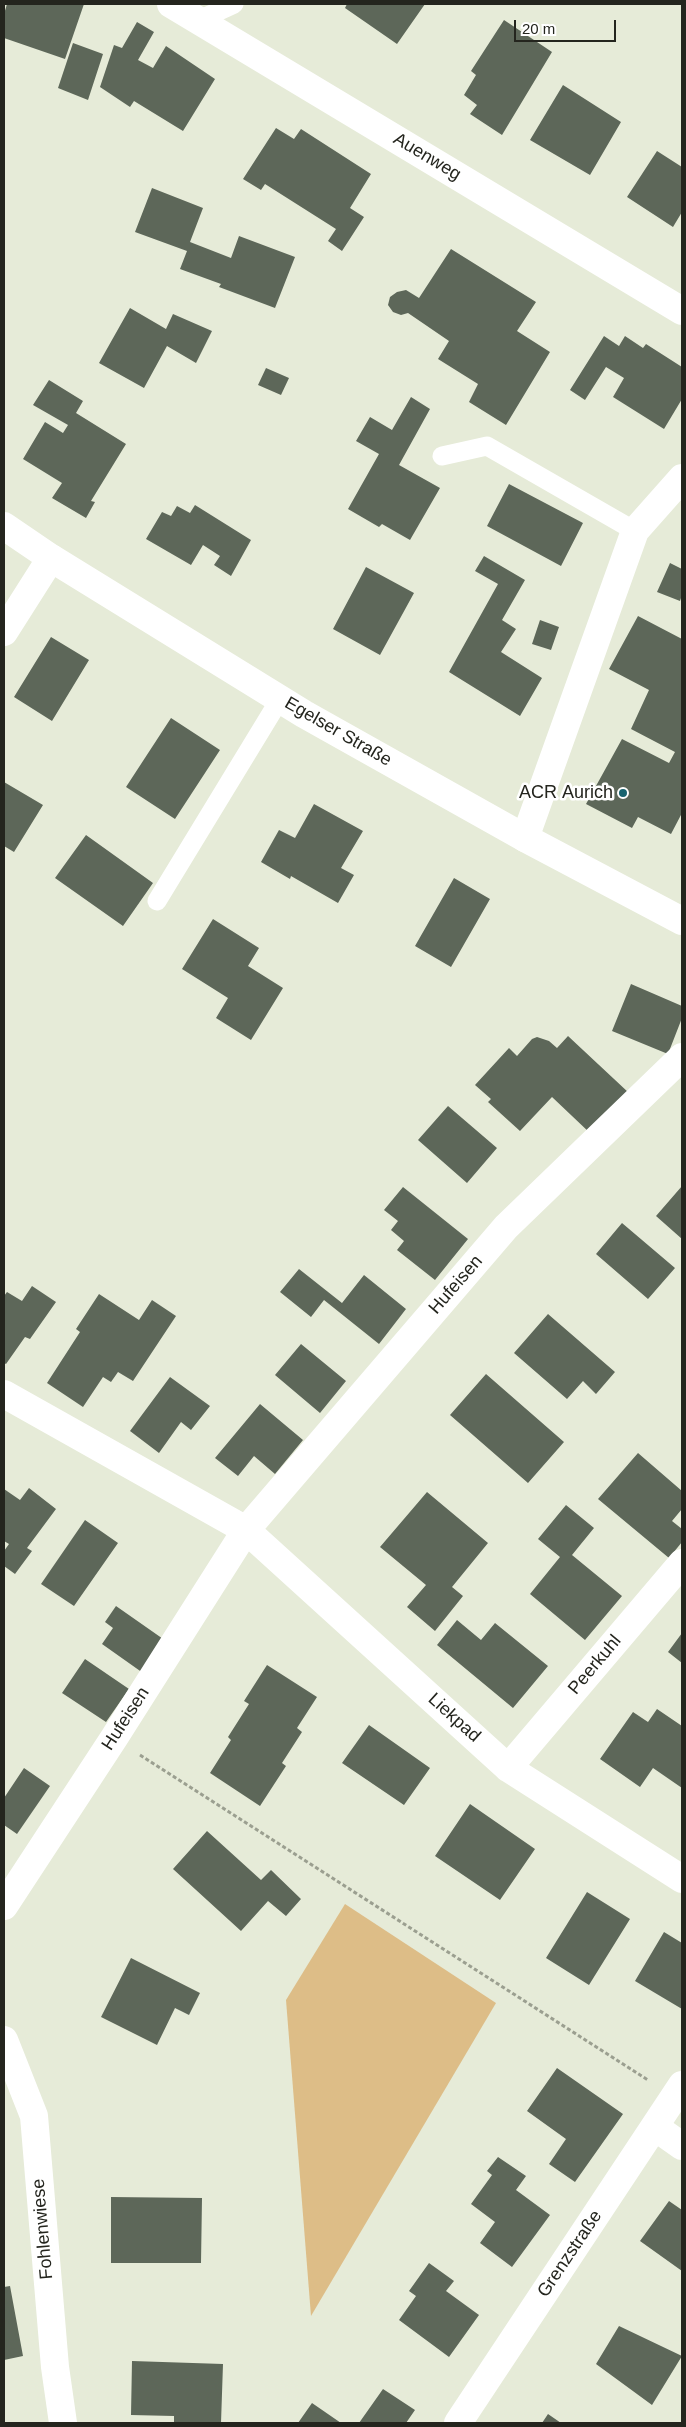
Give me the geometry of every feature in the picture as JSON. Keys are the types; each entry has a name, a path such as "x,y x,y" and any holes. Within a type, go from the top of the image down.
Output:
{"street":[{"name":"Auenweg","path":"171,4 682,311"},
{"path":"524,838 635,531 682,478"},
{"name":"Egelser Straße","path":"4,526 51,558 280,699 524,838 682,921"},
{"path":"4,632 51,558"},
{"name":"Hufeisen","path":"4,1906 114,1738 246,1530 506,1227 682,1057"},
{"path":"4,1394 246,1530"},
{"name":"Liekpad","path":"246,1530 508,1768 682,1879"},
{"name":"Peerkuhl","path":"508,1768 682,1563"},
{"name":"Fohlenwiese","path":"4,2040 34,2116 55,2366 63,2423"},
{"name":"Grenzstraße","path":"458,2423 679,2092"},
{"path":"655,2127 682,2146"}],"lane":[{"path":"199,20 234,4"},
{"path":"442,456 487,446 635,531"},
{"path":"158,901 280,699"}],"path":[{"path":"114,1738 679,2092"}],"shaded area":[{"path":"345,1904 496,2003 311,2316 286,2000"}],"building":[{"path":"7,4 84,4 65,59 4,38 4,14"},
{"path":"347,4 425,4 397,44 345,8"},
{"path":"504,20 552,52 502,135 470,114 477,105 464,95 476,75 471,71"},
{"path":"137,22 154,32 138,60 153,68 166,46 215,79 183,131 134,101 130,107 100,87 114,45 122,48"},
{"path":"73,43 103,54 88,100 58,88"},
{"path":"563,85 621,122 590,175 530,140"},
{"path":"276,128 294,139 301,129 371,174 350,208 364,217 342,251 328,241 336,229 265,184 261,190 243,179"},
{"path":"657,151 682,167 682,212 673,227 627,197"},
{"path":"152,188 203,208 190,242 231,258 239,236 295,257 275,308 219,287 221,284 180,269 187,251 135,232"},
{"path":"451,249 536,302 517,331 550,352 506,425 469,402 478,384 438,359 449,341 408,313 401,315 393,312 388,305 390,297 397,292 406,290 419,298"},
{"path":"130,308 166,329 173,314 212,331 196,363 167,346 144,388 99,363"},
{"path":"604,336 619,346 625,336 643,348 646,344 682,367 682,399 664,429 613,397 624,378 606,367 585,400 570,390"},
{"path":"266,368 289,378 281,395 258,385"},
{"path":"49,380 83,401 76,413 126,444 91,501 95,502 86,518 52,498 62,483 23,459 45,422 63,433 68,425 33,405"},
{"path":"411,397 430,409 399,465 440,488 410,540 382,524 379,527 348,509 379,454 356,441 370,417 392,430"},
{"path":"509,484 583,523 561,566 487,526"},
{"path":"195,505 251,540 231,576 214,565 220,556 203,545 191,565 146,539 162,512 171,516 177,506 190,513"},
{"path":"484,556 525,580 502,620 516,629 501,652 542,678 520,716 449,672 498,584 475,571"},
{"path":"670,563 682,569 682,595 680,601 657,592"},
{"path":"366,567 414,593 380,655 333,629"},
{"path":"638,616 682,639 682,813 671,834 638,817 632,828 586,804 622,739 669,763 675,752 631,729 649,690 609,669"},
{"path":"540,620 559,627 551,650 532,644"},
{"path":"51,637 89,660 52,721 14,697"},
{"path":"171,718 220,750 175,819 126,787"},
{"path":"4,782 43,805 14,852 4,846"},
{"path":"314,804 363,831 341,868 354,875 338,903 291,876 290,879 261,862 279,830 295,838"},
{"path":"86,835 153,883 123,926 55,878"},
{"path":"454,878 490,899 451,967 415,946"},
{"path":"213,919 259,948 248,966 283,988 251,1040 216,1018 228,998 182,969"},
{"path":"631,984 682,1006 682,1018 668,1054 612,1031"},
{"path":"568,1036 629,1093 591,1134 552,1097 520,1131 488,1102 491,1099 475,1085 509,1048 517,1056 532,1039 537,1037 549,1041 557,1048"},
{"path":"448,1106 497,1148 467,1183 418,1140"},
{"path":"682,1186 682,1239 656,1216"},
{"path":"403,1187 468,1239 435,1280 397,1250 404,1241 391,1230 398,1221 384,1210"},
{"path":"622,1223 675,1268 648,1299 596,1254"},
{"path":"299,1269 342,1303 364,1275 406,1309 379,1344 324,1300 311,1317 280,1292"},
{"path":"32,1286 56,1302 30,1339 25,1337 6,1364 4,1363 4,1296 7,1292 22,1301"},
{"path":"99,1294 139,1320 152,1300 176,1316 133,1381 118,1372 111,1382 103,1377 83,1407 47,1383 80,1332 76,1329"},
{"path":"548,1314 615,1372 596,1394 583,1381 567,1399 514,1353"},
{"path":"301,1344 346,1381 320,1413 275,1375"},
{"path":"486,1374 564,1442 528,1483 450,1415"},
{"path":"170,1377 210,1406 191,1430 181,1422 159,1453 130,1431"},
{"path":"260,1404 303,1440 275,1474 254,1456 238,1476 215,1458"},
{"path":"638,1453 682,1491 682,1509 672,1521 682,1529 682,1542 669,1558 598,1499"},
{"path":"29,1488 56,1509 27,1548 32,1551 15,1574 4,1566 4,1551 9,1544 4,1541 4,1489 20,1500"},
{"path":"427,1492 488,1543 452,1587 463,1596 435,1631 407,1607 426,1585 380,1547"},
{"path":"566,1505 594,1528 572,1555 622,1596 585,1640 530,1594 560,1557 538,1539"},
{"path":"85,1520 118,1543 74,1606 41,1584"},
{"path":"116,1606 166,1641 143,1673 102,1644 113,1628 105,1622"},
{"path":"457,1620 481,1640 495,1623 548,1666 513,1708 437,1645"},
{"path":"682,1633 682,1663 668,1652"},
{"path":"85,1659 129,1689 106,1722 62,1693"},
{"path":"267,1665 317,1697 297,1728 302,1732 282,1763 286,1766 260,1806 210,1773 231,1740 228,1737 249,1704 244,1701"},
{"path":"657,1709 682,1726 682,1788 653,1768 640,1787 600,1759 633,1712 648,1722"},
{"path":"369,1725 430,1768 404,1805 342,1763"},
{"path":"24,1768 50,1786 17,1834 4,1825 4,1798"},
{"path":"470,1804 535,1849 500,1900 435,1856"},
{"path":"207,1831 261,1880 271,1870 301,1899 286,1916 268,1901 241,1931 173,1869"},
{"path":"587,1892 630,1919 589,1985 546,1958"},
{"path":"664,1932 682,1943 682,2009 635,1981"},
{"path":"131,1958 200,1993 189,2015 175,2008 157,2045 101,2017"},
{"path":"557,2068 623,2114 575,2182 549,2164 566,2139 527,2111"},
{"path":"498,2157 526,2176 516,2190 550,2215 512,2267 480,2243 495,2222 471,2204 492,2175 487,2171"},
{"path":"111,2197 202,2198 201,2263 111,2263"},
{"path":"669,2201 682,2210 682,2271 640,2241"},
{"path":"429,2263 454,2281 446,2291 479,2315 449,2357 399,2320 416,2296 409,2291"},
{"path":"10,2286 23,2356 4,2360 4,2287"},
{"path":"619,2326 682,2356 652,2405 596,2364"},
{"path":"132,2361 223,2364 221,2423 174,2423 174,2416 131,2415"},
{"path":"383,2389 415,2410 406,2423 359,2423"},
{"path":"312,2403 341,2423 298,2423"},
{"path":"548,2414 561,2423 542,2423"}],"place":[{"name":"ACR Aurich","path":"623,793"}]}
